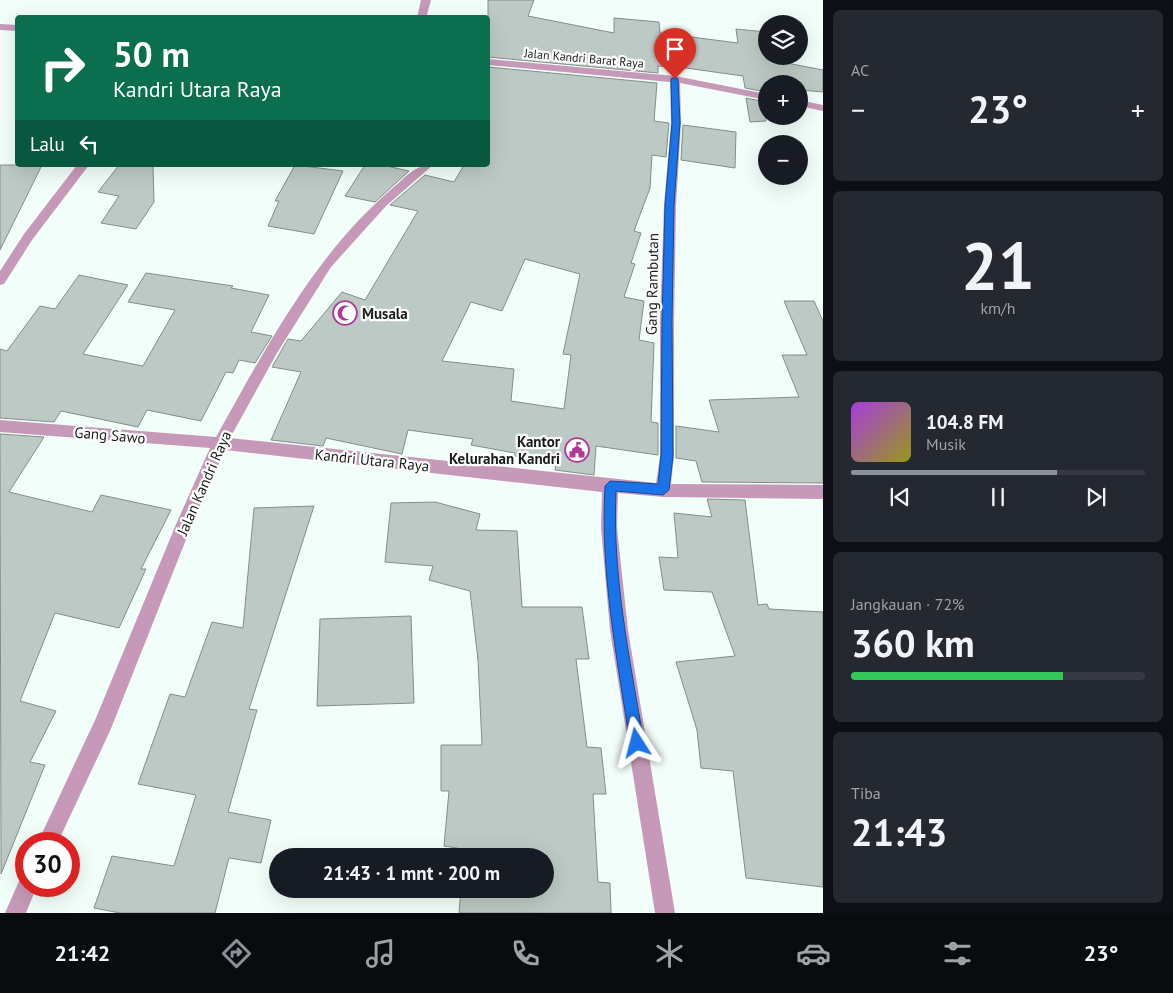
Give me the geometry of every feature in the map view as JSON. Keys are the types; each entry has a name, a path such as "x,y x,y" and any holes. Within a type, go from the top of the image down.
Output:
{"street":[{"path":"422,15 426,0"},
{"path":"0,27 15,28"},
{"name":"Jalan Kandri Barat Raya","path":"490,64 675,79 758,95"},
{"name":"Gang Rambutan","path":"663,490 667,456 667,322 670,205 676,123 675,79"},
{"path":"808,105 823,108"},
{"path":"0,281 28,237 81,167"},
{"name":"Jalan Kandri Raya","path":"53,832 103,724 185,522 220,443 272,350 327,264 382,203 425,167"},
{"name":"Gang Sawo","path":"0,426 220,443"},
{"name":"Kandri Utara Raya","path":"220,443 610,486 663,490 798,494 823,492"},
{"path":"610,486 608,528 619,630 665,913"},
{"path":"15,913 22,897"}],"building":[{"path":"488,0 534,0 528,16 614,33 614,18 659,22 660,33 738,43 736,29 758,31 758,65 797,65 823,70 823,92 808,91 808,75 758,75 758,90 745,88 743,76 686,68 658,66 658,73 490,57 490,15 488,15"},
{"path":"490,67 657,83 654,121 669,123 666,157 652,155 650,188 634,231 641,233 631,263 635,264 624,297 644,301 639,340 654,343 651,422 658,423 658,455 596,446 594,475 555,470 556,463 515,456 515,453 471,445 473,439 408,430 402,454 326,438 323,446 271,440 301,372 272,367 288,339 301,341 342,292 365,300 418,211 390,205 425,175 454,182 463,167 490,167","holes":["525,259 580,274 563,354 571,355 564,409 511,401 514,369 442,361 471,302 502,311"]},
{"path":"746,98 758,100 758,122 750,122"},
{"path":"683,125 736,132 735,168 681,160"},
{"path":"0,165 41,167 0,250"},
{"path":"117,167 153,167 154,202 136,229 101,223 119,196 98,192"},
{"path":"294,167 343,171 314,234 268,226 279,201 275,201"},
{"path":"364,167 391,167 409,171 375,202 345,196"},
{"path":"146,273 233,286 231,288 269,295 251,332 272,336 255,363 239,360 233,373 226,372 201,421 147,410 138,427 61,411 54,422 0,418 0,349 7,351 40,306 55,309 79,275 128,285 83,354 143,366 175,310 128,302"},
{"path":"784,301 814,301 823,321 823,483 702,482 696,461 676,458 676,426 719,432 709,400 799,397 782,355 807,355"},
{"path":"0,434 44,437 9,492 92,512 101,495 171,510 141,569 146,569 119,628 55,613 20,701 56,711 30,762 45,765 18,832 15,832 15,839 1,874"},
{"path":"707,499 745,500 758,605 767,604 769,609 823,612 823,887 746,878 733,771 701,768 697,730 676,662 735,656 712,592 664,590 659,557 678,558 674,513 712,517"},
{"path":"435,502 480,514 476,530 517,531 522,607 582,607 589,659 576,659 587,747 601,748 606,794 593,794 598,882 610,883 611,913 459,913 460,898 554,898 554,848 457,848 444,846 449,791 441,791 441,745 482,745 478,660 470,591 429,580 433,566 385,562 391,503"},
{"path":"314,506 249,709 257,710 228,812 271,820 261,863 229,858 215,913 120,913 94,908 112,856 174,866 196,795 138,784 170,694 185,697 212,622 243,628 254,508"},
{"path":"411,616 414,703 317,706 320,619"}],"place":[{"name":"Musala","path":"345,313"},
{"name":"Kantor Kelurahan Kandri","path":"577,450"}],"route":[{"path":"637,743 619,630 608,528 610,486 663,490 667,456 667,322 670,205 676,123 675,79"}]}
